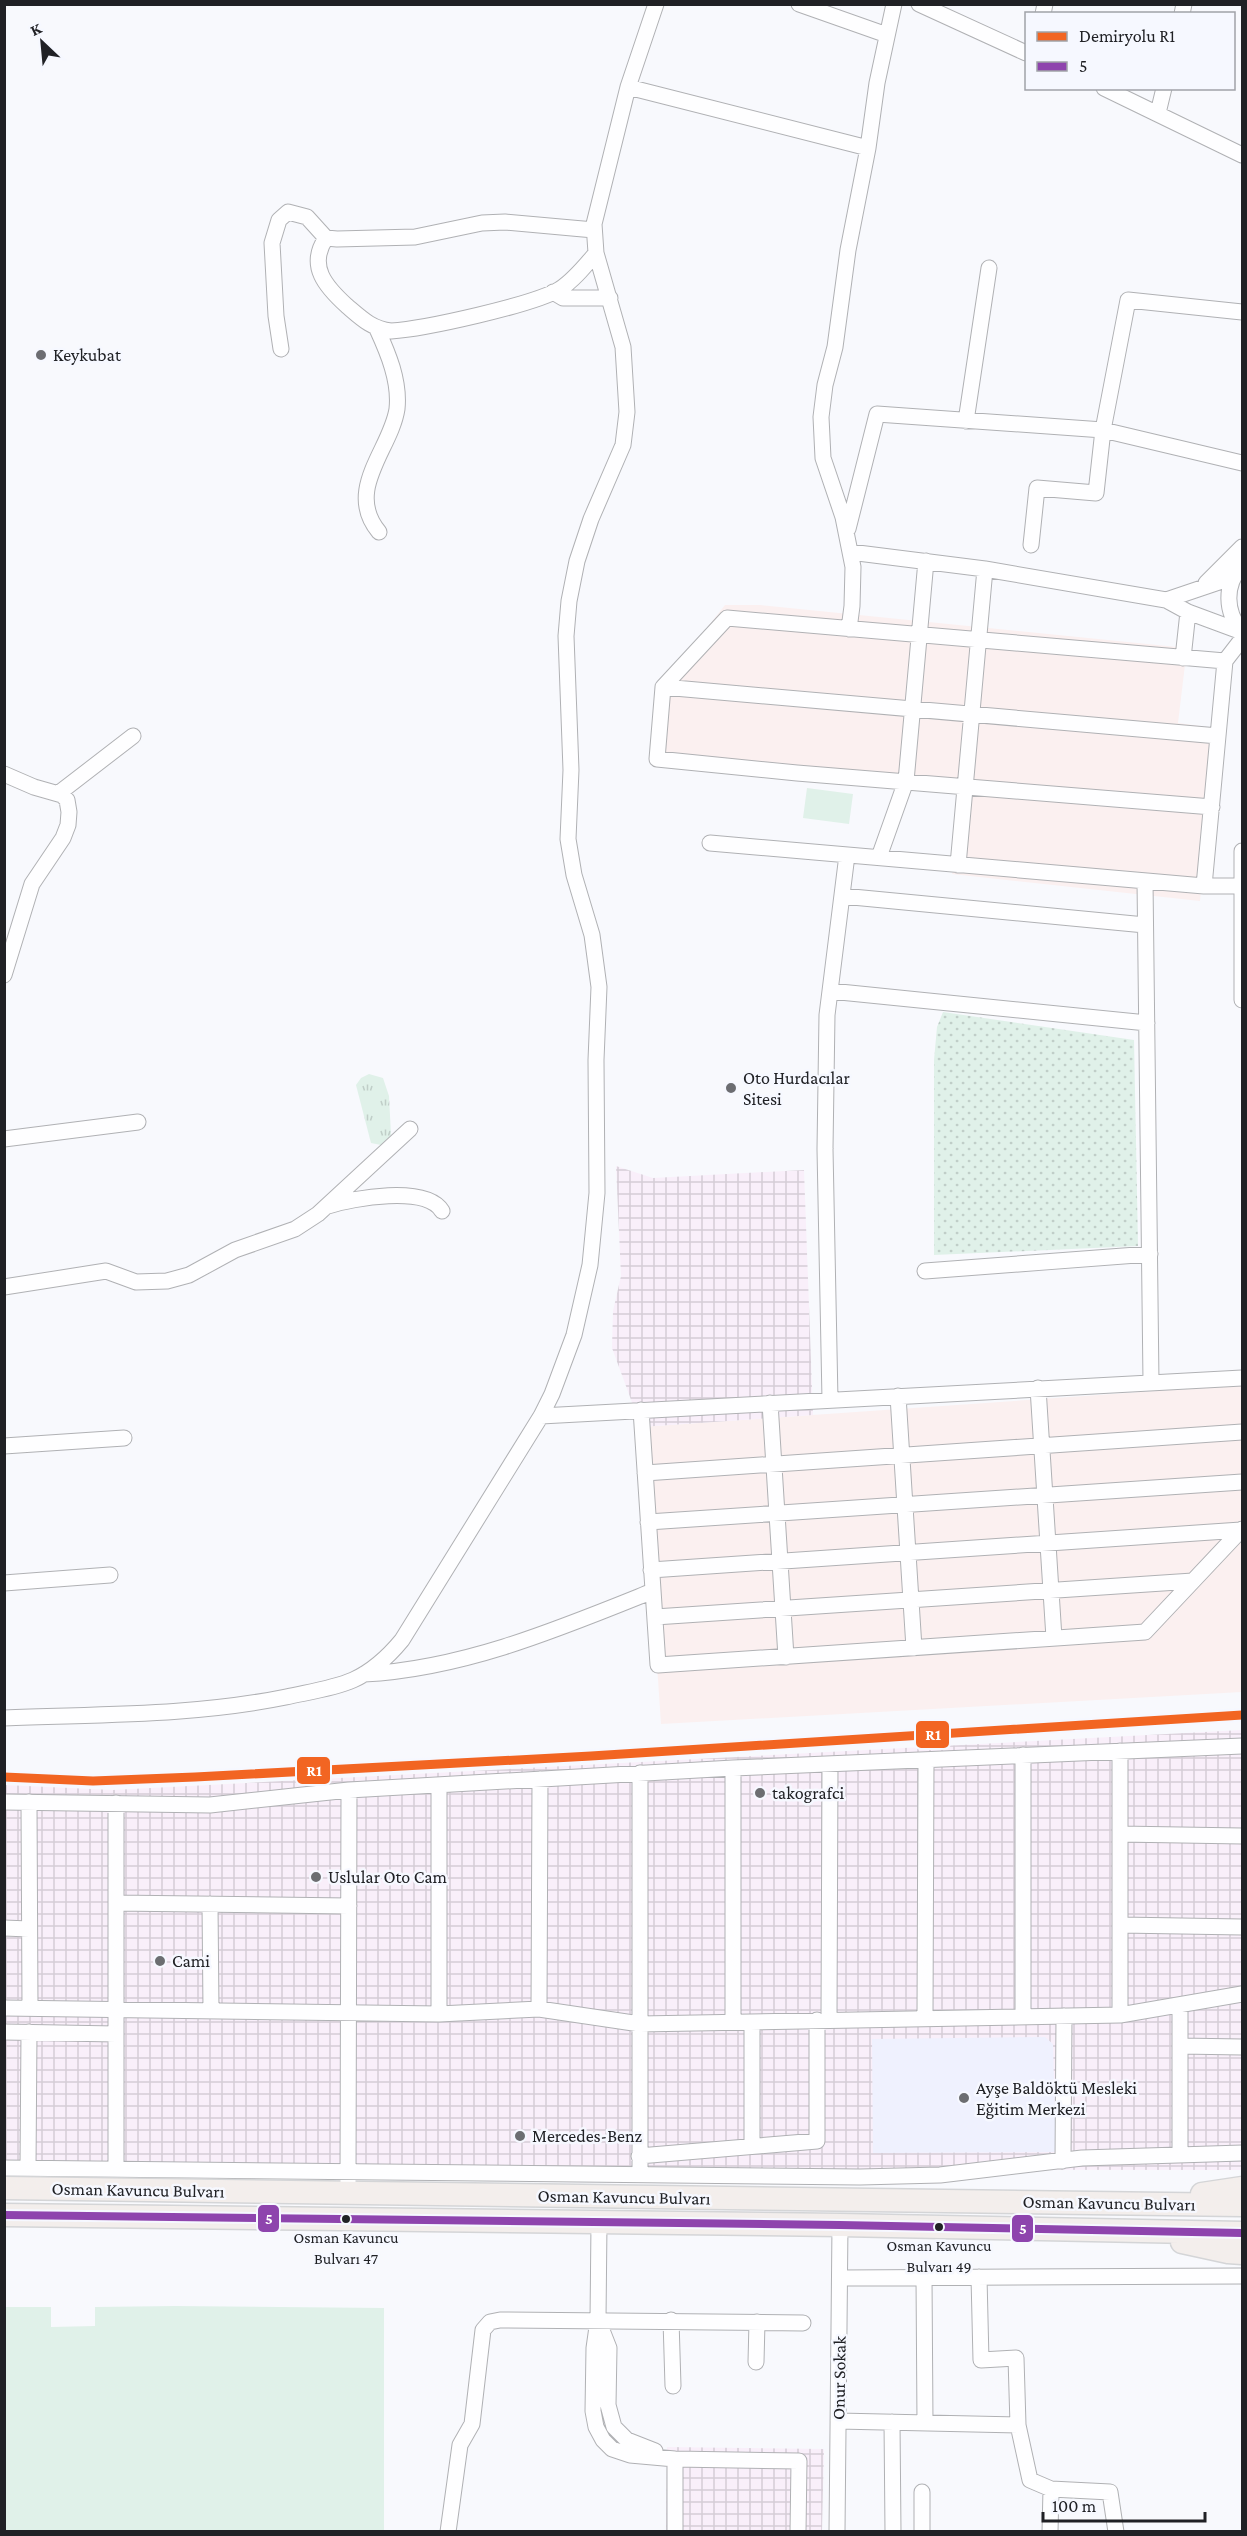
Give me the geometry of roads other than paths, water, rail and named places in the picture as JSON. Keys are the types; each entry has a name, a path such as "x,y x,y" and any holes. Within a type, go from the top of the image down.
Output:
{"highway":[{"name":"Osman Kavuncu Bulvarı","path":"4,2188 348,2183 1242,2205"},
{"path":"1137,2203 1242,2188"},
{"name":"Osman Kavuncu Bulvarı","path":"4,2215 840,2225 1242,2233"},
{"path":"1137,2232 1242,2253"}],"street":[{"path":"364,1674 384,1659 402,1640 541,1416 560,1375 574,1335 588,1274 596,1216 596,1060 599,987 592,935 574,875 568,839 571,770 566,636 569,601 578,561 591,519 624,445 626,434 626,364 620,330 596,254 594,230 596,212 628,87 656,4"},
{"path":"799,4 887,35"},
{"path":"849,628 853,587 848,532 823,458 820,417 825,385 835,347 848,250 894,4"},
{"path":"919,4 1025,53"},
{"path":"628,87 868,148"},
{"path":"1108,90 1242,155"},
{"path":"1158,113 1164,90"},
{"path":"281,350 276,316 272,243 275,228 284,214 295,212 307,217 326,238 415,237 471,225 499,222 594,230"},
{"path":"326,238 319,250 318,263 324,283 364,321 377,328 398,331 491,310 553,292 569,282 596,254"},
{"path":"966,421 989,268"},
{"path":"553,292 563,298 610,298"},
{"path":"1031,545 1037,488 1096,493 1103,430 1128,300 1242,312"},
{"path":"377,328 392,365 398,396 392,428 375,460 368,487 368,512 379,532"},
{"path":"848,532 877,414 1103,430 1242,463"},
{"path":"1201,588 1242,548"},
{"path":"850,552 985,569 1166,600 1188,612 1242,632"},
{"path":"879,857 906,780 926,561"},
{"path":"958,864 985,569"},
{"path":"1166,600 1201,588 1238,571"},
{"path":"1238,571 1228,593 1230,610 1242,632"},
{"path":"1183,658 1188,612"},
{"path":"1212,807 906,780 797,773 657,759 663,687 727,618 1225,661"},
{"path":"1204,886 1225,661 1242,639"},
{"path":"663,687 1218,736"},
{"path":"59,793 133,736"},
{"path":"4,774 34,787 59,793 68,803 68,825 63,838 32,884 4,975"},
{"path":"710,843 1204,886 1242,886"},
{"path":"1242,851 1242,1000"},
{"path":"830,1400 825,1149 827,1015 847,855"},
{"path":"1145,881 1151,1382"},
{"path":"842,896 1145,925"},
{"path":"830,991 1147,1023"},
{"path":"4,1139 138,1122"},
{"path":"4,1287 106,1271 144,1283 179,1279 235,1250 295,1229 310,1220 410,1129"},
{"path":"325,1207 363,1198 396,1196 428,1199 442,1210"},
{"path":"925,1271 1150,1254"},
{"path":"541,1416 1242,1378"},
{"path":"1038,1388 1054,1638"},
{"path":"898,1396 914,1648"},
{"path":"770,1403 786,1657"},
{"path":"641,1410 658,1665 1145,1632 1242,1530"},
{"path":"645,1473 1242,1432"},
{"path":"4,1446 124,1438"},
{"path":"648,1522 1242,1482"},
{"path":"651,1570 1242,1530"},
{"path":"4,1583 110,1575"},
{"path":"655,1617 1193,1581"},
{"path":"4,1718 136,1714 225,1707 326,1688 364,1674 418,1669 455,1660 564,1625 653,1591"},
{"path":"4,1802 210,1805 349,1790 640,1773 1242,1746"},
{"path":"1120,1751 1120,2015"},
{"path":"1023,1755 1023,2017"},
{"path":"925,2018 926,1760"},
{"path":"639,2156 817,2141 823,2020 830,1764"},
{"path":"733,1768 733,2022"},
{"path":"640,1773 640,2175"},
{"path":"540,1779 540,2009"},
{"path":"439,1785 439,2014"},
{"path":"348,2183 349,1790"},
{"path":"29,1802 30,2008"},
{"path":"116,1803 116,2169"},
{"path":"1120,1834 1242,1836"},
{"path":"116,1903 349,1906"},
{"path":"210,1904 211,2011"},
{"path":"1120,1925 1242,1927"},
{"path":"4,1928 29,1929"},
{"path":"4,2008 439,2014 540,2009 640,2024 1120,2015 1242,1994"},
{"path":"1180,2005 1180,2155"},
{"path":"1063,2161 1064,2016"},
{"path":"752,2022 752,2146"},
{"path":"4,2032 116,2034"},
{"path":"28,2168 29,2032"},
{"path":"1180,2046 1242,2047"},
{"path":"4,2168 116,2169 348,2183 640,2175 940,2175 1082,2158 1242,2153"},
{"path":"599,2223 598,2320 609,2348 609,2405 616,2430 632,2444 675,2459 799,2461 798,2532"},
{"name":"Onur Sokak","path":"837,2532 840,2225"},
{"path":"840,2278 1242,2276"},
{"path":"924,2277 925,2423"},
{"path":"979,2277 981,2360 1016,2358 1018,2425 1030,2480 1051,2489 1110,2492 1116,2532"},
{"path":"448,2532 460,2445 472,2424 484,2327 496,2320 803,2323"},
{"path":"671,2320 672,2386"},
{"path":"756,2362 757,2322"},
{"path":"838,2421 1018,2425"},
{"path":"892,2422 893,2532"},
{"path":"675,2459 675,2532"},
{"path":"1050,2532 1051,2489"},
{"path":"922,2492 922,2532"}],"rail line":[{"name":"R1","path":"4,1777 93,1781 195,1777 591,1756 1242,1715"}],"place":[{"name":"Keykubat","path":"41,355"},
{"name":"Oto Hurdacılar Sitesi","path":"731,1088"},
{"name":"takografci","path":"760,1793"},
{"name":"Uslular Oto Cam","path":"316,1877"},
{"name":"Cami","path":"160,1961"},
{"name":"Ayşe Baldöktü Mesleki Eğitim Merkezi","path":"964,2098"},
{"name":"Mercedes-Benz","path":"520,2136"},
{"name":"Osman Kavuncu Bulvarı 47","path":"346,2219"},
{"name":"Osman Kavuncu Bulvarı 49","path":"939,2227"}]}
